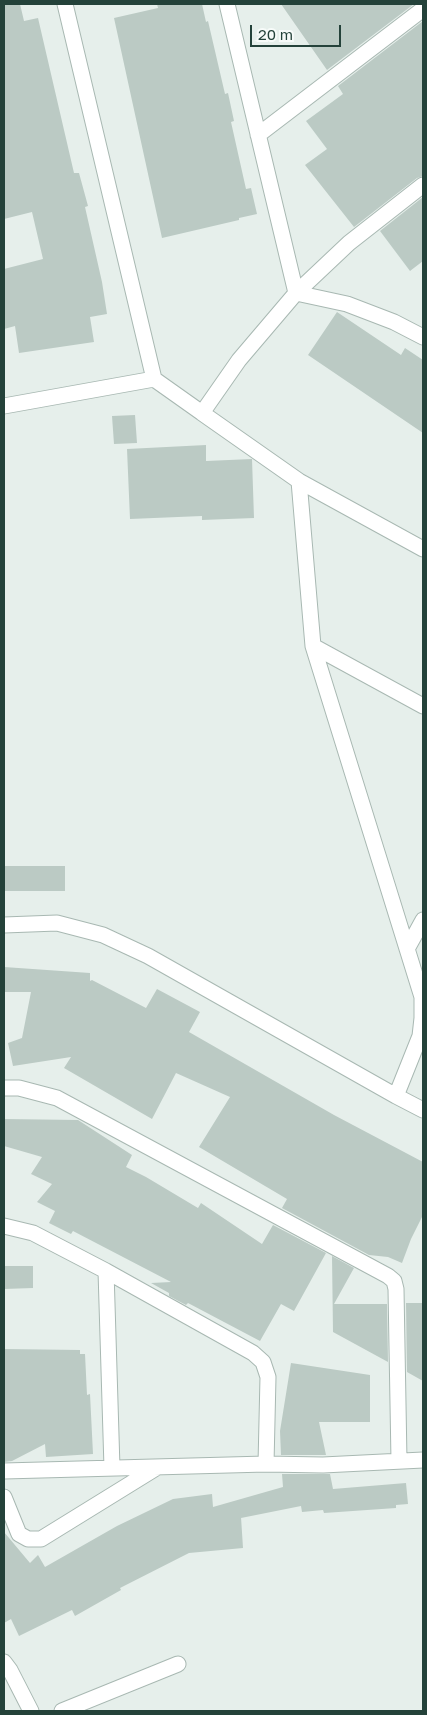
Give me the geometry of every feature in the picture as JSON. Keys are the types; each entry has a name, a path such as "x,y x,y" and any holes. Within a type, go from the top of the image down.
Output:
{"street":[{"path":"65,4 154,379 299,481 423,548"},
{"path":"227,4 296,293"},
{"path":"258,135 423,9"},
{"path":"202,413 239,360 296,293 349,243 423,186"},
{"path":"296,293 347,304 394,322 423,337"},
{"path":"5,401 154,379"},
{"path":"299,481 313,646 422,997 420,1036 396,1096"},
{"path":"313,646 423,706"},
{"path":"407,949 423,920"},
{"path":"4,925 57,923 103,935 148,956 423,1110"},
{"path":"4,1088 19,1088 57,1098 388,1276 394,1281 396,1289 399,1461"},
{"path":"4,1226 32,1233 106,1271 253,1353 263,1362 268,1377 266,1464"},
{"path":"106,1271 112,1468"},
{"path":"4,1471 266,1464 323,1465 423,1460"},
{"path":"4,1497 19,1534 28,1539 42,1539 158,1467"},
{"path":"4,1662 31,1711"},
{"path":"62,1711 178,1664"}],"building":[{"path":"4,4 20,4 24,21 38,18 74,173 79,173 88,206 85,207 102,282 107,314 90,317 94,342 19,353 15,326 4,329 4,269 43,259 32,212 4,219"},
{"path":"157,4 202,4 206,22 208,21 225,94 228,93 234,121 231,122 246,189 251,188 257,214 162,238 114,18 158,8"},
{"path":"281,4 414,4 327,70"},
{"path":"423,21 423,176 417,178 354,227 305,165 327,149 306,121 343,94 338,86"},
{"path":"423,197 423,261 410,271 380,231"},
{"path":"337,312 401,355 405,348 423,360 423,433 308,355"},
{"path":"135,415 137,443 114,444 112,416"},
{"path":"206,445 206,461 252,459 254,518 202,520 202,516 130,519 127,449"},
{"path":"4,866 65,866 65,891 4,891"},
{"path":"4,967 90,973 90,981 92,980 146,1008 157,989 200,1012 189,1032 334,1115 423,1162 423,1215 402,1263 388,1257 369,1255 282,1208 287,1199 199,1147 230,1097 176,1073 152,1119 64,1068 71,1057 13,1066 8,1043 22,1038 31,992 4,992"},
{"path":"4,1119 78,1120 132,1155 126,1167 198,1208 201,1203 262,1244 273,1225 326,1253 294,1311 281,1304 260,1341 188,1303 186,1305 169,1296 169,1293 151,1283 171,1282 73,1231 71,1234 49,1223 55,1211 37,1202 52,1184 31,1174 42,1157 4,1146"},
{"path":"332,1256 354,1268 334,1304 387,1304 388,1362 333,1332"},
{"path":"4,1266 33,1266 33,1288 4,1289"},
{"path":"406,1303 423,1303 423,1381 407,1372"},
{"path":"4,1349 80,1350 80,1354 85,1354 87,1395 90,1394 93,1454 46,1457 45,1444 12,1461 4,1462"},
{"path":"291,1363 370,1375 370,1422 319,1422 326,1455 281,1455 280,1431"},
{"path":"282,1474 330,1474 333,1489 406,1483 408,1504 396,1505 396,1508 324,1513 323,1510 302,1512 301,1506 241,1518 243,1548 189,1553 120,1588 121,1590 75,1616 72,1610 19,1636 11,1619 4,1623 4,1532 30,1563 38,1555 45,1567 117,1526 173,1499 212,1494 213,1507 283,1487"}]}
